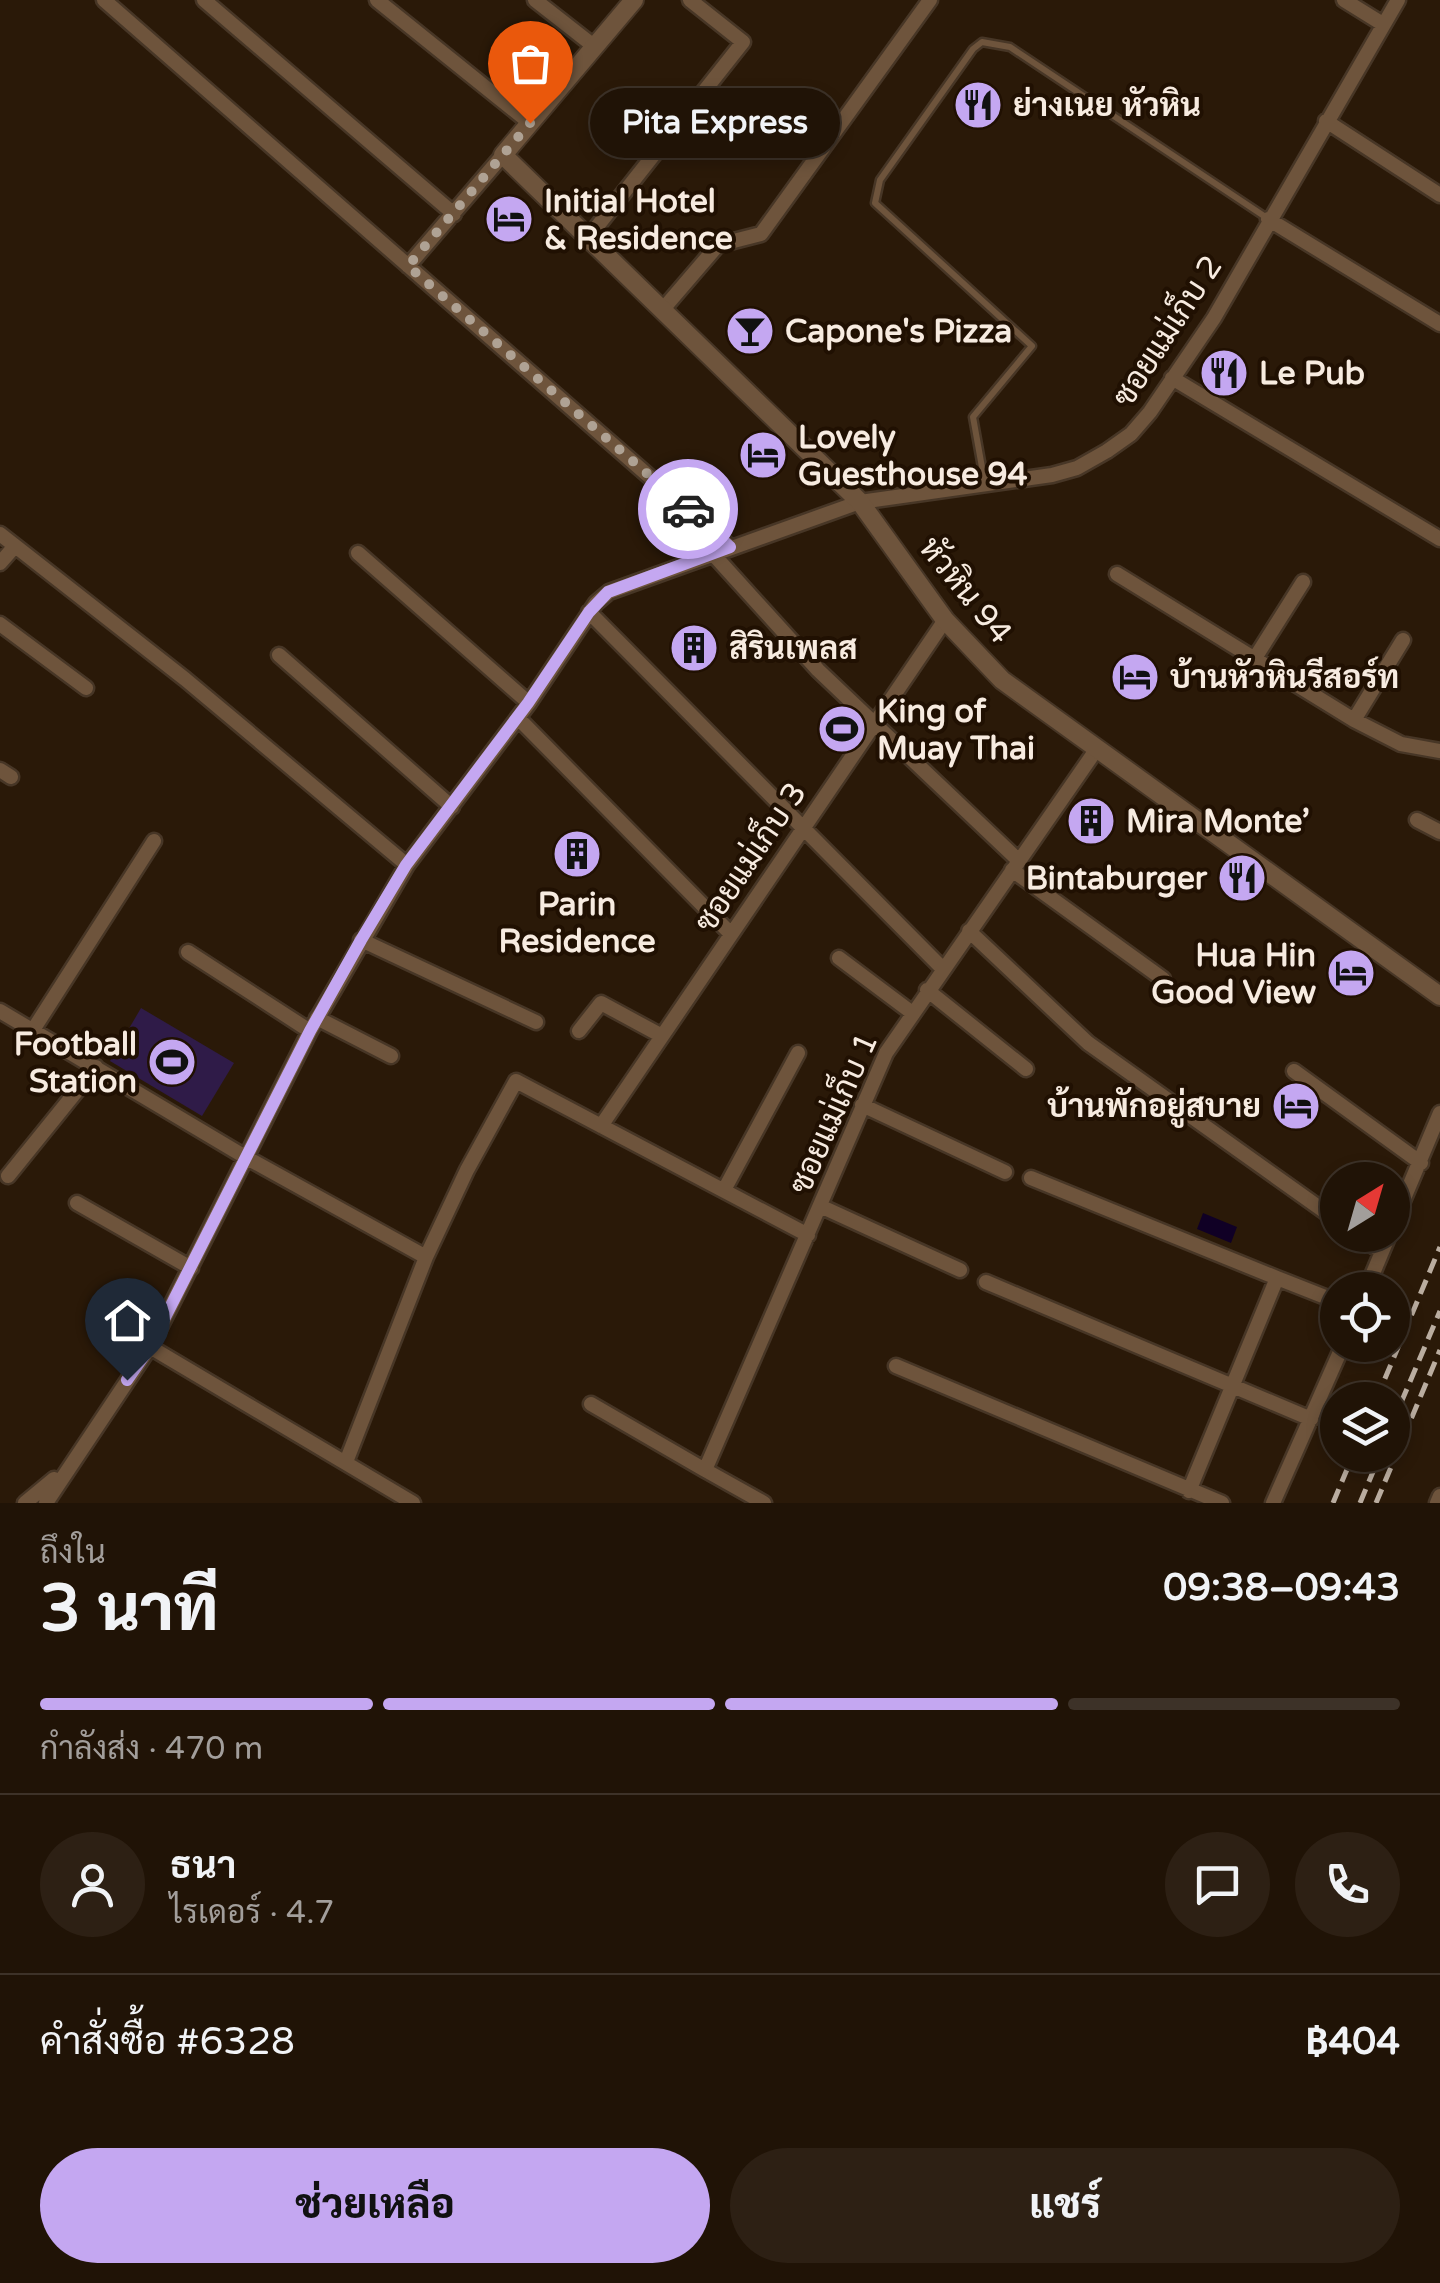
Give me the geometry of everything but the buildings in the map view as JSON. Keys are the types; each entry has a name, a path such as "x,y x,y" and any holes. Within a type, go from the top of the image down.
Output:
{"street":[{"path":"104,0 730,547"},
{"path":"204,0 454,214"},
{"path":"378,0 530,123"},
{"path":"535,0 595,48"},
{"path":"408,266 634,0"},
{"path":"588,238 743,42 690,0"},
{"path":"664,308 718,244 761,234 930,0"},
{"path":"1344,0 1381,24"},
{"name":"ซอยแม่เก็บ 2","path":"589,612 608,592 860,502 1077,468 1132,434 1214,318 1268,218 1398,0"},
{"path":"1326,120 1440,196"},
{"name":"หัวหิน 94","path":"503,155 860,502 945,620 1002,680 1440,996"},
{"path":"1268,218 1440,324"},
{"path":"1172,378 1440,539"},
{"path":"0,534 184,679 406,865"},
{"path":"0,563 15,546"},
{"path":"358,554 528,703"},
{"path":"713,554 818,670 1015,865 1163,979"},
{"path":"1116,574 1354,720 1400,744 1440,751"},
{"path":"1255,658 1303,582"},
{"path":"46,1503 150,1347 313,1025 406,865 518,718 589,612 942,968"},
{"name":"ซอยแม่เก็บ 3","path":"601,1126 945,620"},
{"path":"0,624 86,688"},
{"path":"1354,720 1402,640"},
{"path":"278,656 452,807"},
{"path":"518,718 730,933"},
{"name":"ซอยแม่เก็บ 1","path":"705,1470 862,1105 912,1012 1096,750"},
{"path":"1417,820 1440,832"},
{"path":"33,1030 154,841"},
{"path":"968,931 1088,1043 1320,1208"},
{"path":"361,940 536,1022"},
{"path":"188,952 313,1025 392,1056"},
{"path":"839,958 912,1012"},
{"path":"927,990 1026,1069"},
{"path":"579,1032 601,1003 662,1036"},
{"path":"0,1011 247,1158 426,1257"},
{"path":"724,1190 798,1053"},
{"path":"8,1176 96,1067"},
{"path":"1294,1071 1420,1162"},
{"path":"346,1462 426,1257 516,1081 808,1235"},
{"path":"862,1105 1006,1172"},
{"path":"1410,1185 1440,1114"},
{"path":"1031,1178 1320,1295"},
{"path":"78,1203 192,1268"},
{"path":"820,1206 960,1270"},
{"path":"1374,1272 1382,1252"},
{"path":"1189,1490 1277,1278"},
{"path":"986,1282 1311,1419"},
{"path":"150,1347 413,1503"},
{"path":"1273,1503 1336,1362"},
{"path":"896,1366 1222,1503"},
{"path":"590,1404 764,1503"},
{"path":"25,1503 63,1473"}],"lane":[{"path":"985,484 973,417 1032,346 875,202 880,180 973,49 982,42 1010,48 1268,218"}],"shaded area":[{"name":"Football Station","path":"141,1008 234,1063 202,1116 110,1061"},
{"path":"1203,1213 1237,1227 1231,1243 1197,1229"}],"railway":[{"path":"1384,1382 1440,1247"},
{"path":"1410,1382 1440,1311"},
{"path":"1376,1503 1440,1350"},
{"path":"1333,1503 1346,1472"},
{"path":"1360,1503 1373,1472"}],"way so far":[{"path":"530,123 408,266 688,509"}],"place":[{"name":"ย่างเนย หัวหิน","path":"978,105"},
{"name":"Pita Express","path":"530,123"},
{"name":"Initial Hotel & Residence","path":"509,219"},
{"name":"Capone's Pizza","path":"750,331"},
{"name":"Le Pub","path":"1224,373"},
{"name":"Lovely Guesthouse 94","path":"763,455"},
{"name":"สิรินเพลส","path":"694,648"},
{"name":"บ้านหัวหินรีสอร์ท","path":"1135,677"},
{"name":"King of Muay Thai","path":"842,729"},
{"name":"Mira Monte’","path":"1091,821"},
{"name":"Parin Residence","path":"577,854"},
{"name":"Bintaburger","path":"1242,878"},
{"name":"Hua Hin Good View","path":"1351,973"},
{"name":"Football Station","path":"172,1062"},
{"name":"บ้านพักอยู่สบาย","path":"1296,1106"}],"route":[{"path":"127,1380 150,1347 192,1268 310,1031 406,865 528,703 589,612 608,592 730,547 688,509"}]}
